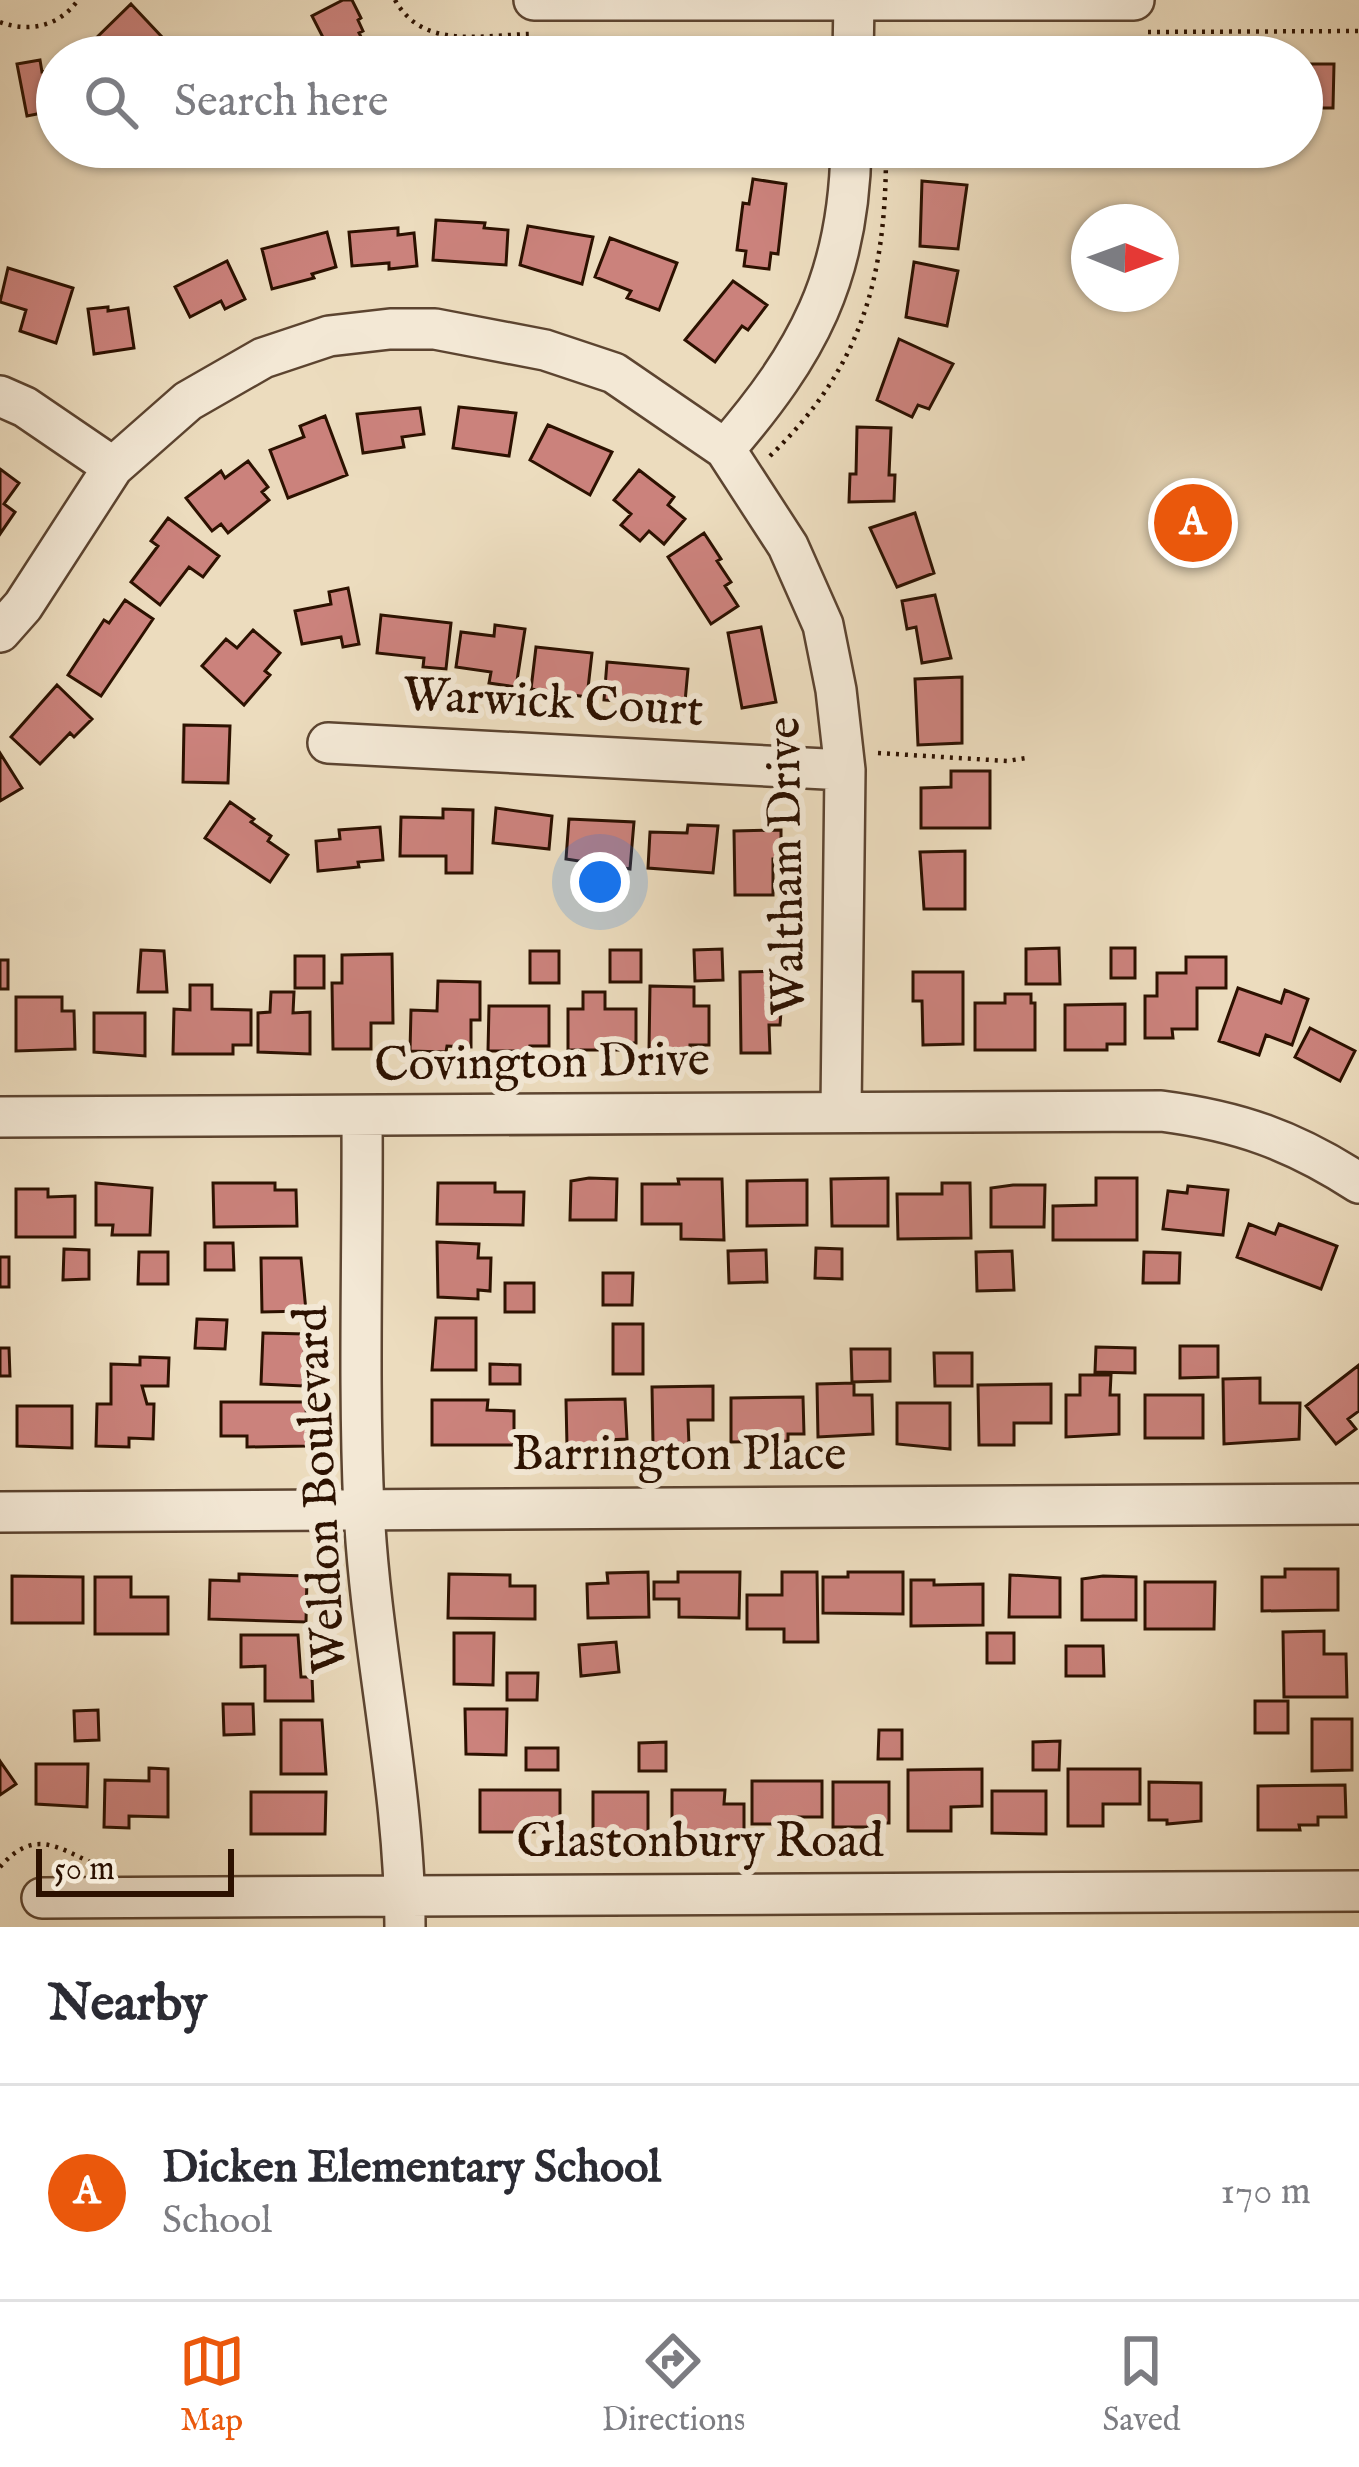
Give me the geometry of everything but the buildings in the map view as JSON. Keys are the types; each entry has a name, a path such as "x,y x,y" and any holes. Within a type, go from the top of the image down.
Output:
{"street":[{"path":"534,0 1134,0"},
{"path":"853,36 854,1"},
{"path":"725,449 775,390 809,336 836,268 851,168"},
{"name":"Waltham Drive","path":"0,632 22,607 113,467 188,401 263,358 329,336 435,329 545,350 614,373 725,449 788,546 823,626 844,761 841,1110"},
{"path":"0,396 25,406 113,467"},
{"name":"Warwick Court","path":"328,743 844,761"},
{"name":"Covington Drive","path":"0,1117 1161,1111 1223,1119 1276,1136 1359,1183"},
{"name":"Weldon Boulevard","path":"362,1118 364,1509 376,1653 396,1772 405,1911"},
{"name":"Barrington Place","path":"0,1512 1359,1504"},
{"name":"Glastonbury Road","path":"42,1898 405,1911 1359,1891"}],"path":[{"path":"0,22 26,28 50,24 69,13 78,0"},
{"path":"844,761 1026,758"}],"place":[{"name":"Dicken Elementary School","path":"1193,523"}]}
